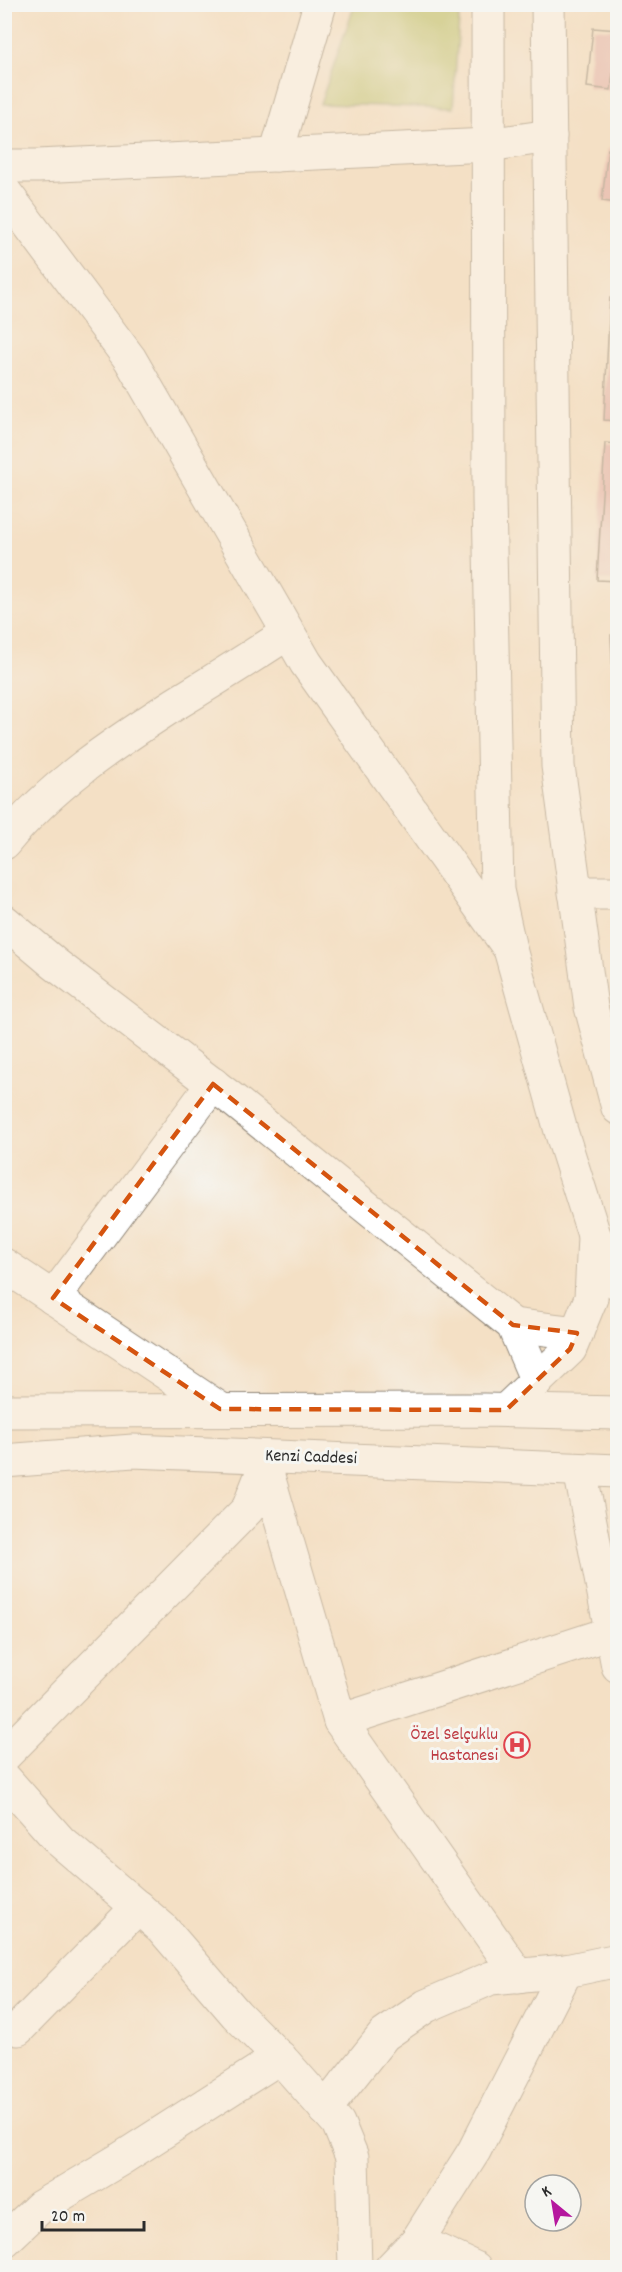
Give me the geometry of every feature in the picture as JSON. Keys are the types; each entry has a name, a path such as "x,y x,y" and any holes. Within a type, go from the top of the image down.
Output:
{"street":[{"path":"276,154 320,4"},
{"path":"488,4 489,498 497,890 510,949 561,1131 594,1235 618,1283"},
{"path":"548,4 558,766 591,1007 618,1108"},
{"path":"4,166 488,144 550,136"},
{"path":"4,191 130,359 306,663 510,949"},
{"path":"4,843 36,807 105,749 288,633"},
{"path":"575,893 618,893"},
{"path":"4,921 55,964 213,1084 513,1325 537,1381"},
{"path":"53,1298 213,1084"},
{"path":"506,1410 570,1349 591,1298 594,1235"},
{"path":"4,1265 220,1409"},
{"path":"513,1325 577,1333"},
{"path":"4,1410 506,1410 618,1413"},
{"name":"Kenzi Caddesi","path":"4,1461 134,1451 618,1472"},
{"path":"355,2268 352,2157 338,2123 280,2057 236,2014 162,1928 60,1841 6,1778 248,1509 266,1466 340,1722 519,1976"},
{"path":"580,1470 618,1666"},
{"path":"340,1722 611,1633"},
{"path":"18,2029 138,1907"},
{"path":"325,2109 384,2035 426,2006 491,1978 566,1971 618,1960"},
{"path":"391,2268 417,2241 474,2151 566,1971"},
{"path":"4,2241 40,2207 280,2057"},
{"path":"417,2241 475,2268"}],"highlighted area":[{"path":"213,1084 513,1325 577,1333 570,1349 506,1410 220,1409 53,1298"}],"green space":[{"path":"355,4 460,5 453,108 320,104"}],"building":[{"path":"593,28 618,30 611,90 587,87"},
{"path":"608,149 618,150 618,203 602,201"},
{"path":"616,253 618,253 618,274 614,273"},
{"path":"610,298 618,298 618,421 604,420"},
{"path":"605,443 618,444 618,581 597,580"},
{"path":"611,635 618,635 618,755 616,755"}],"place":[{"name":"Özel Selçuklu Hastanesi","path":"517,1745"}]}
